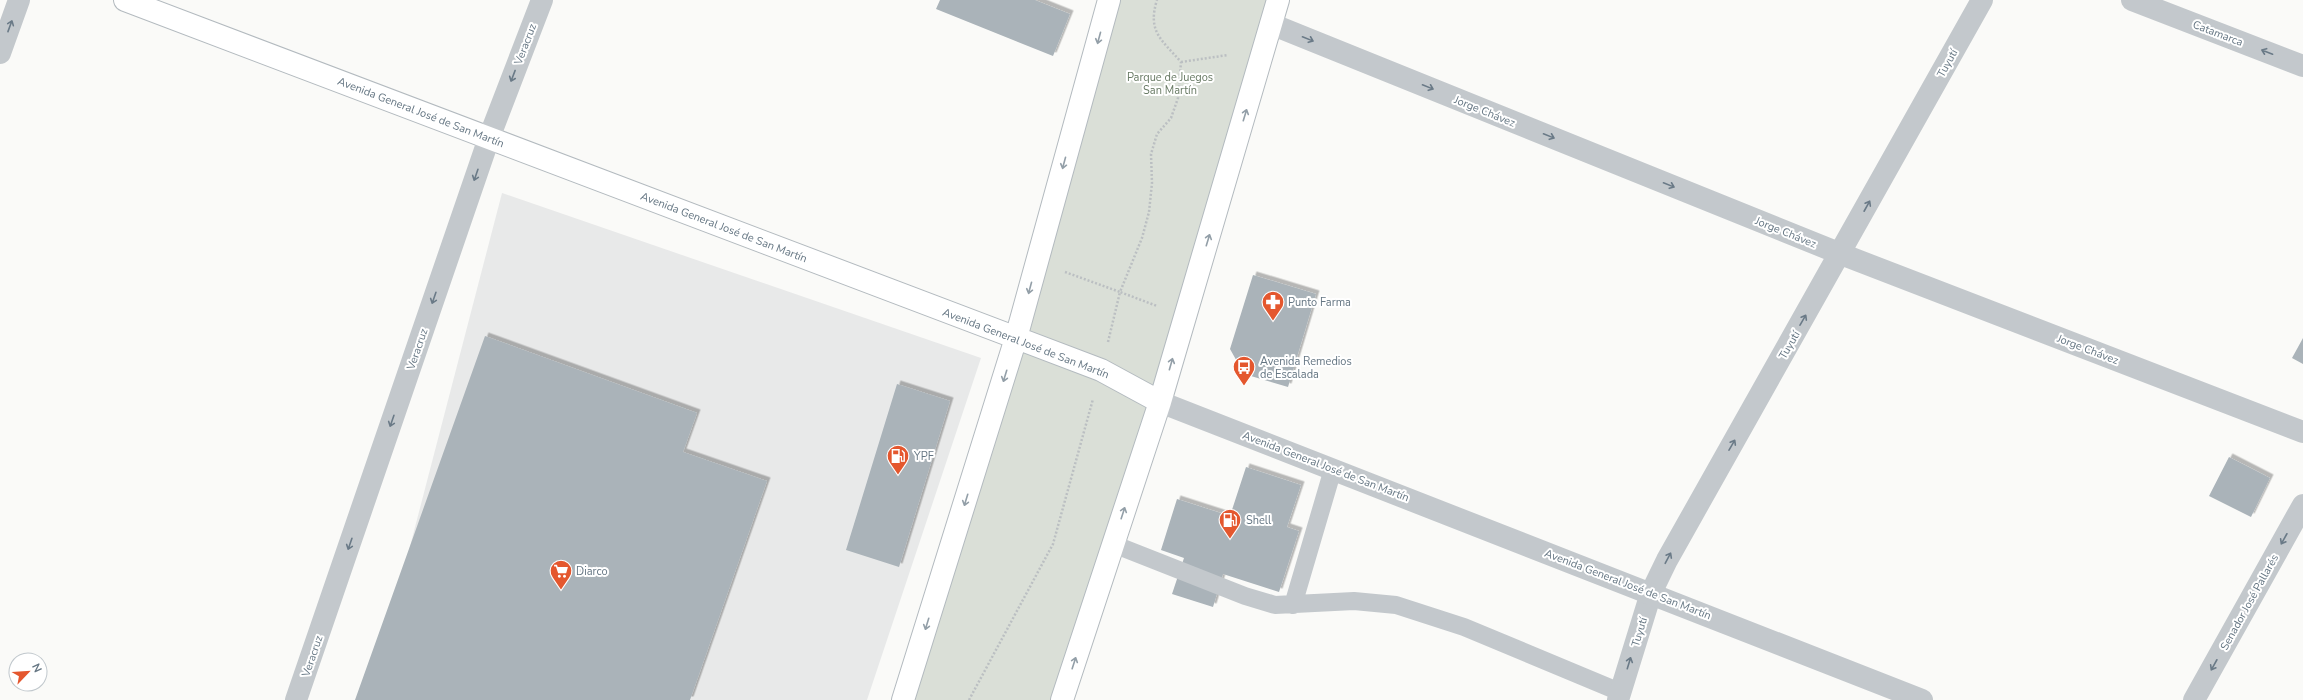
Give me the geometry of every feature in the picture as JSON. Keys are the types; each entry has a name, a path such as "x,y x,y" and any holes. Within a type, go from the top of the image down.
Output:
{"main road":[{"name":"Avenida General José de San Martín","path":"125,0 1101,370 1160,402"},
{"path":"903,700 1016,338 1109,0"},
{"path":"1062,700 1160,402 1278,0"}],"street":[{"path":"0,53 20,0"},
{"name":"Veracruz","path":"296,700 489,138 542,0"},
{"name":"Tuyutí","path":"1619,696 1651,593 1667,560 1841,254 1982,0"},
{"name":"Catamarca","path":"2132,0 2303,66"},
{"name":"Jorge Chávez","path":"1271,24 1841,254 2303,432"},
{"name":"Avenida General José de San Martín","path":"1160,402 1333,468 1922,700"},
{"name":"Senador José Pallarés","path":"2194,700 2303,505"}],"lane":[{"path":"1293,605 1333,468"},
{"path":"1113,544 1245,596 1275,605 1354,601 1396,606 1464,627 1619,696"}],"path":[{"path":"969,700 1053,544 1101,370 1120,292 1142,238 1149,212 1152,183 1151,154 1157,134 1171,118 1178,98 1181,62 1155,32 1154,11 1157,0"},
{"path":"1181,62 1228,55"},
{"path":"1037,262 1120,292 1185,318"}],"shaded area":[{"path":"502,193 981,358 867,700 370,700"}],"green space":[{"name":"Parque de Juegos San Martín","path":"1109,0 1278,0 1062,700 903,700"}],"building":[{"path":"940,0 1035,0 1070,14 1053,56 936,9"},
{"name":"Punto Farma","path":"1253,275 1316,294 1288,387 1244,374 1230,349"},
{"name":"Diarco","path":"485,336 697,413 683,452 767,481 690,700 355,700"},
{"path":"2303,338 2303,364 2292,358"},
{"name":"YPF","path":"897,384 950,401 899,567 846,550"},
{"path":"2229,457 2270,478 2251,517 2209,496"},
{"name":"Shell","path":"1246,467 1301,485 1287,527 1299,531 1279,592 1223,574 1213,607 1172,594 1184,558 1161,550 1177,499 1230,516"}],"place":[{"name":"Punto Farma","path":"1273,322"},
{"name":"Avenida Remedios de Escalada","path":"1244,386"},
{"name":"YPF","path":"898,476"},
{"name":"Shell","path":"1230,540"},
{"name":"Diarco","path":"561,590"}]}
